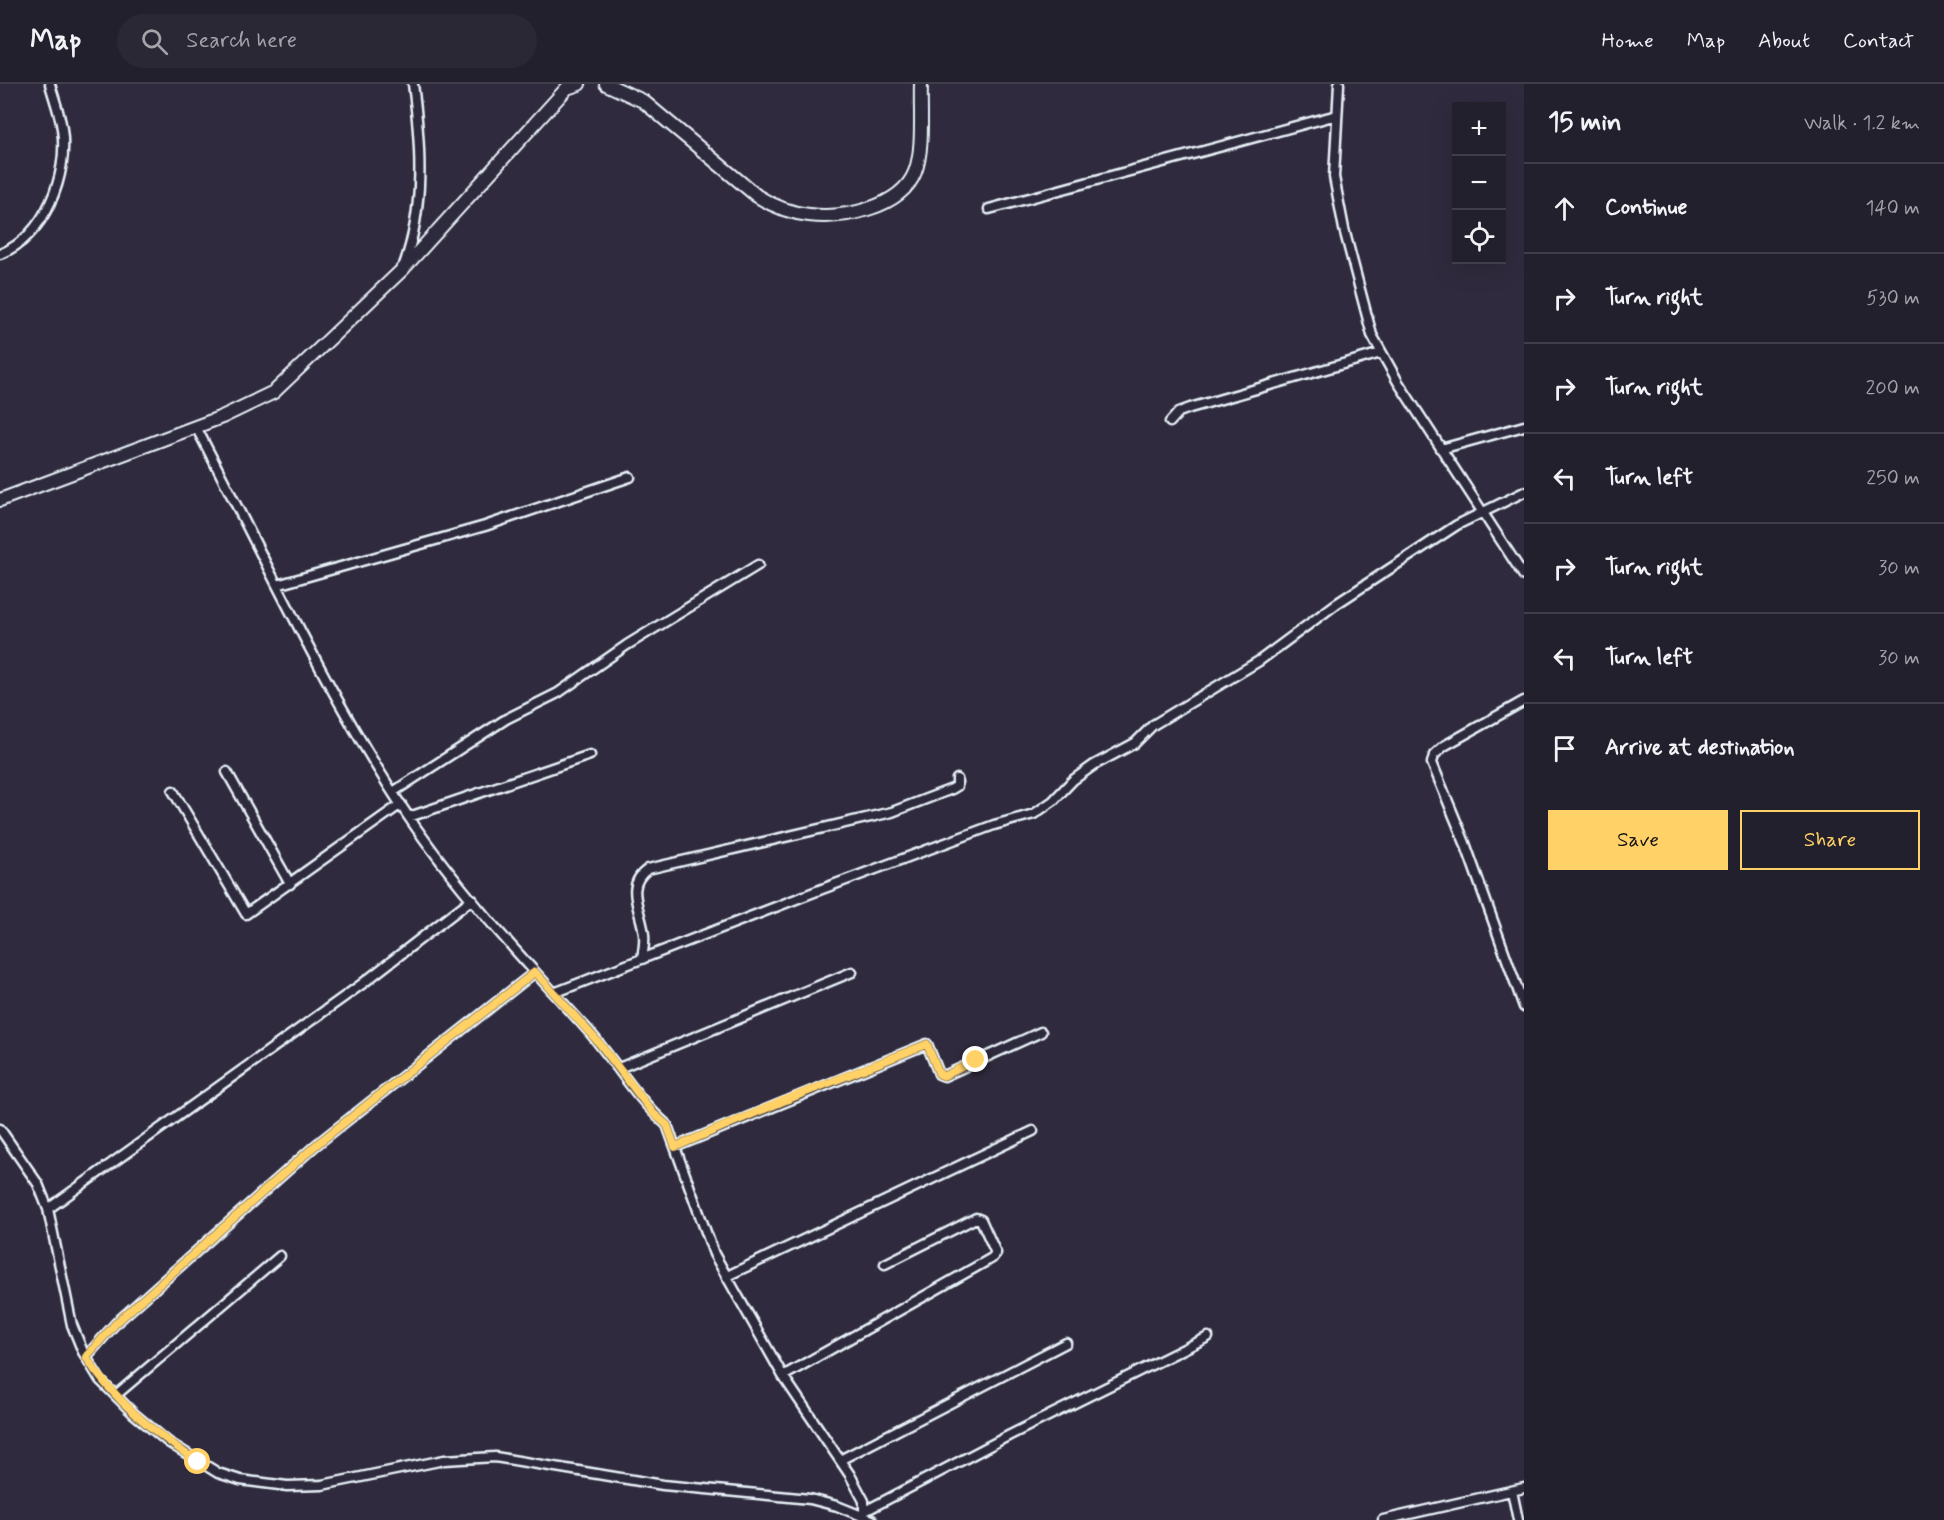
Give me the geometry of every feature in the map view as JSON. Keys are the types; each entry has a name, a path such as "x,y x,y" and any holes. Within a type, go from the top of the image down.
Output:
{"street":[{"path":"0,254 21,241 37,226 59,180 63,152 62,128 50,84"},
{"path":"403,269 416,227 420,199 414,84"},
{"path":"606,84 643,101 757,196 777,207 815,215 847,213 868,208 895,195 910,181 918,159 921,84"},
{"path":"1339,84 1334,177 1369,324 1381,353 1524,576"},
{"path":"0,500 196,427 244,408 273,392 403,269 571,85"},
{"path":"989,209 1337,115"},
{"path":"1170,422 1179,412 1190,408 1381,353"},
{"path":"1441,449 1524,426"},
{"path":"196,427 360,740 409,817 472,899 619,1068 653,1113 667,1125 714,1254 783,1376 862,1496 867,1516"},
{"path":"277,585 485,526 630,477"},
{"path":"554,993 994,825 1034,814 1094,765 1136,743 1153,725 1259,661 1336,604 1457,525 1524,492"},
{"path":"393,792 506,719 558,693 627,645 758,564"},
{"path":"1524,701 1444,746 1434,755 1432,763 1465,843 1524,1006"},
{"path":"409,817 590,755"},
{"path":"227,772 290,884"},
{"path":"642,959 644,935 634,886 638,876 648,869 892,812 952,789 957,786 957,778"},
{"path":"173,791 246,914 401,804"},
{"path":"48,1209 362,984 472,899"},
{"path":"86,1357 116,1323 316,1145 535,972"},
{"path":"619,1068 852,972"},
{"path":"675,1147 927,1044 939,1074 944,1076 1041,1032"},
{"path":"0,1129 38,1184 48,1209 64,1296 72,1325 86,1357 100,1380 133,1413 175,1447 218,1473 240,1480 287,1486 322,1485 444,1460 495,1457 663,1485 810,1499 867,1516 1010,1435 1208,1337"},
{"path":"727,1276 1033,1131"},
{"path":"783,1376 992,1258 996,1253 981,1220 976,1218 885,1264"},
{"path":"116,1395 280,1256"},
{"path":"840,1460 1066,1343"},
{"path":"1383,1520 1524,1488"},
{"path":"1512,1491 1518,1520"}],"route":[{"path":"198,1462 168,1442 133,1413 100,1380 86,1357 116,1323 316,1145 535,972 600,1044 653,1113 667,1125 675,1147 927,1044 939,1074 944,1076 976,1060"}]}
